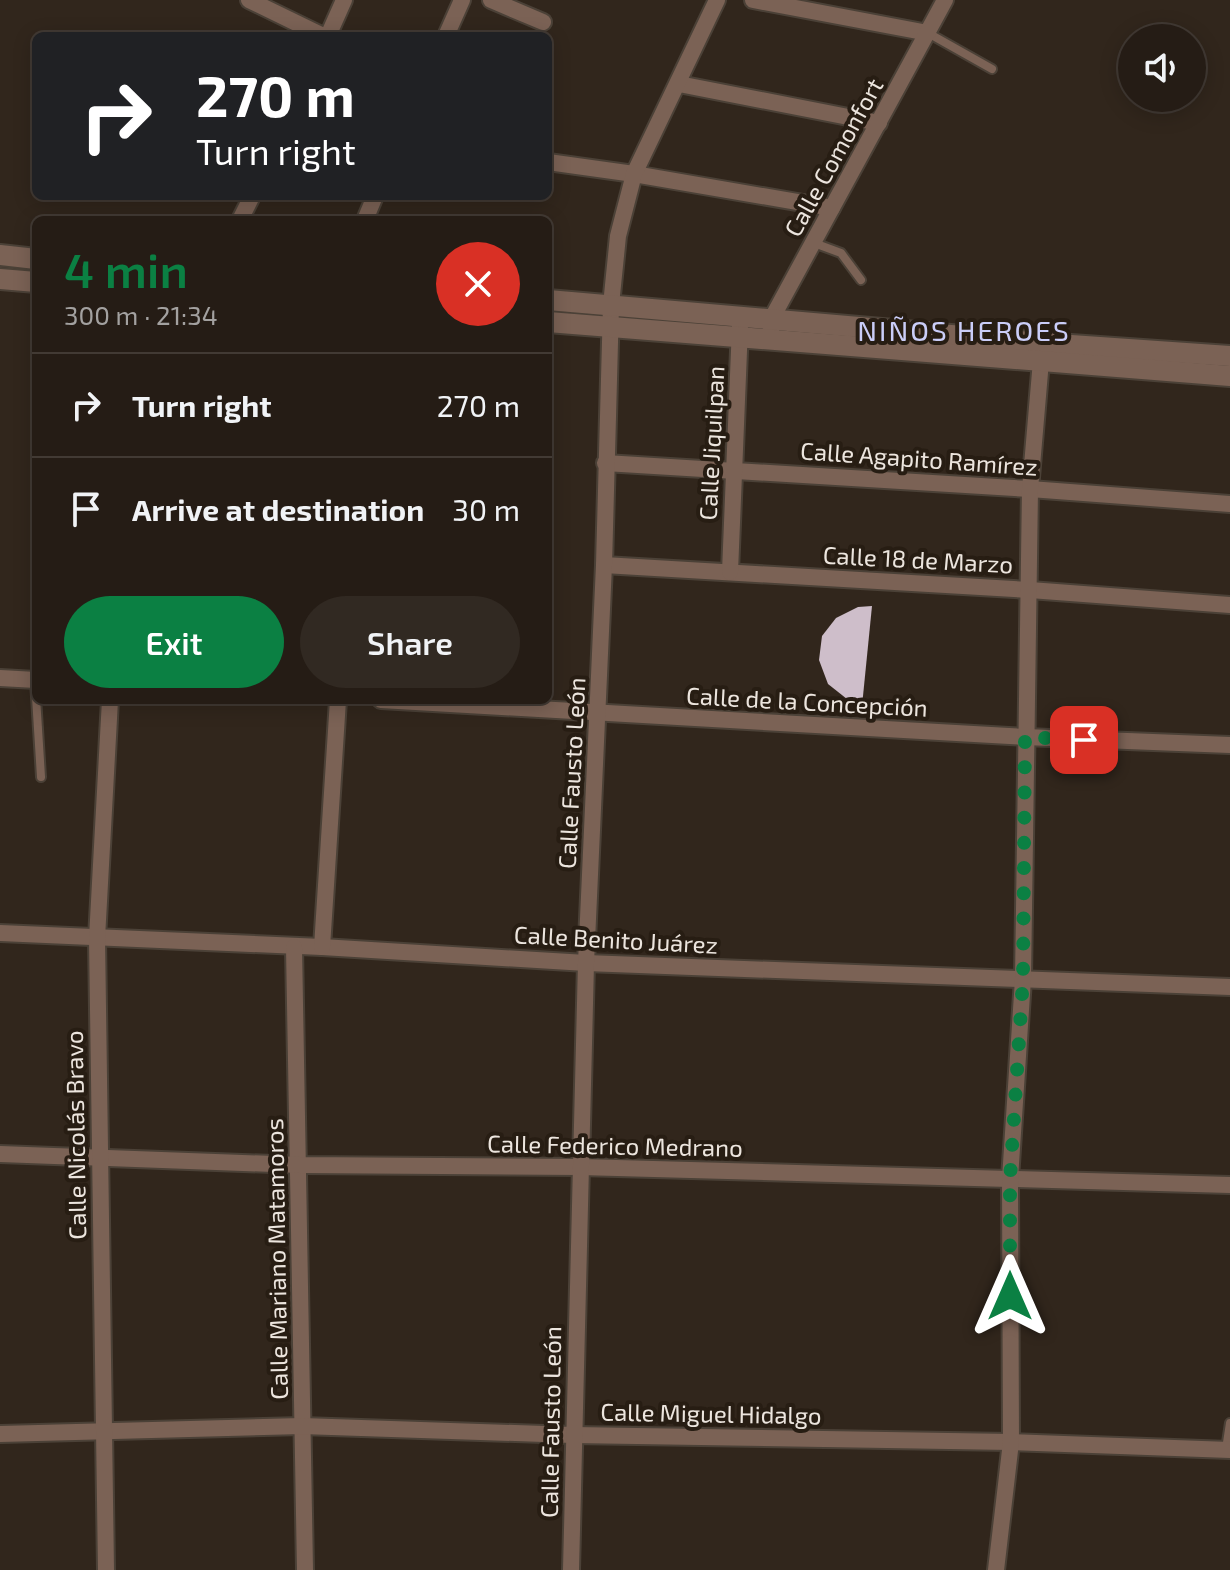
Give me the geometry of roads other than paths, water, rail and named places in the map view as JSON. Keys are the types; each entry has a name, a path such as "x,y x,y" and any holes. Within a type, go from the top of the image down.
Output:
{"street":[{"path":"249,0 317,32"},
{"path":"327,32 344,0"},
{"path":"448,32 462,0"},
{"path":"491,0 543,22"},
{"name":"Calle Fausto León","path":"571,1570 586,963 604,565 611,305 618,236 634,174 717,0"},
{"path":"753,0 928,33"},
{"name":"Calle Comonfort","path":"771,339 772,318 945,0"},
{"path":"679,84 879,123"},
{"path":"552,163 832,208"},
{"path":"0,255 32,259"},
{"path":"0,279 32,282"},
{"path":"552,300 772,318 1230,376"},
{"name":"Calle Jiquilpan","path":"730,572 740,316"},
{"path":"552,322 771,339 1041,353 1230,356"},
{"path":"996,1570 1011,1442 1010,1179 1023,979 1030,489 1041,353"},
{"name":"Calle Agapito Ramírez","path":"605,463 1230,504"},
{"name":"Calle 18 de Marzo","path":"604,565 1230,605"},
{"path":"0,678 32,680"},
{"name":"Calle Nicolás Bravo","path":"106,1570 97,938 110,704"},
{"path":"322,947 338,704"},
{"name":"Calle de la Concepción","path":"443,704 1025,737 1230,745"},
{"name":"Calle Benito Juárez","path":"0,933 322,947 586,963 1230,987"},
{"name":"Calle Mariano Matamoros","path":"294,947 305,1570"},
{"name":"Calle Federico Medrano","path":"0,1154 300,1165 580,1167 1230,1185"},
{"name":"Calle Miguel Hidalgo","path":"0,1434 302,1426 1228,1450"}],"lane":[{"path":"928,33 992,69"},
{"path":"813,242 841,253 861,280"},
{"path":"36,704 41,777"},
{"path":"1228,1450 1230,1423"}],"district":[{"name":"NIÑOS HEROES","path":"964,330"}]}
